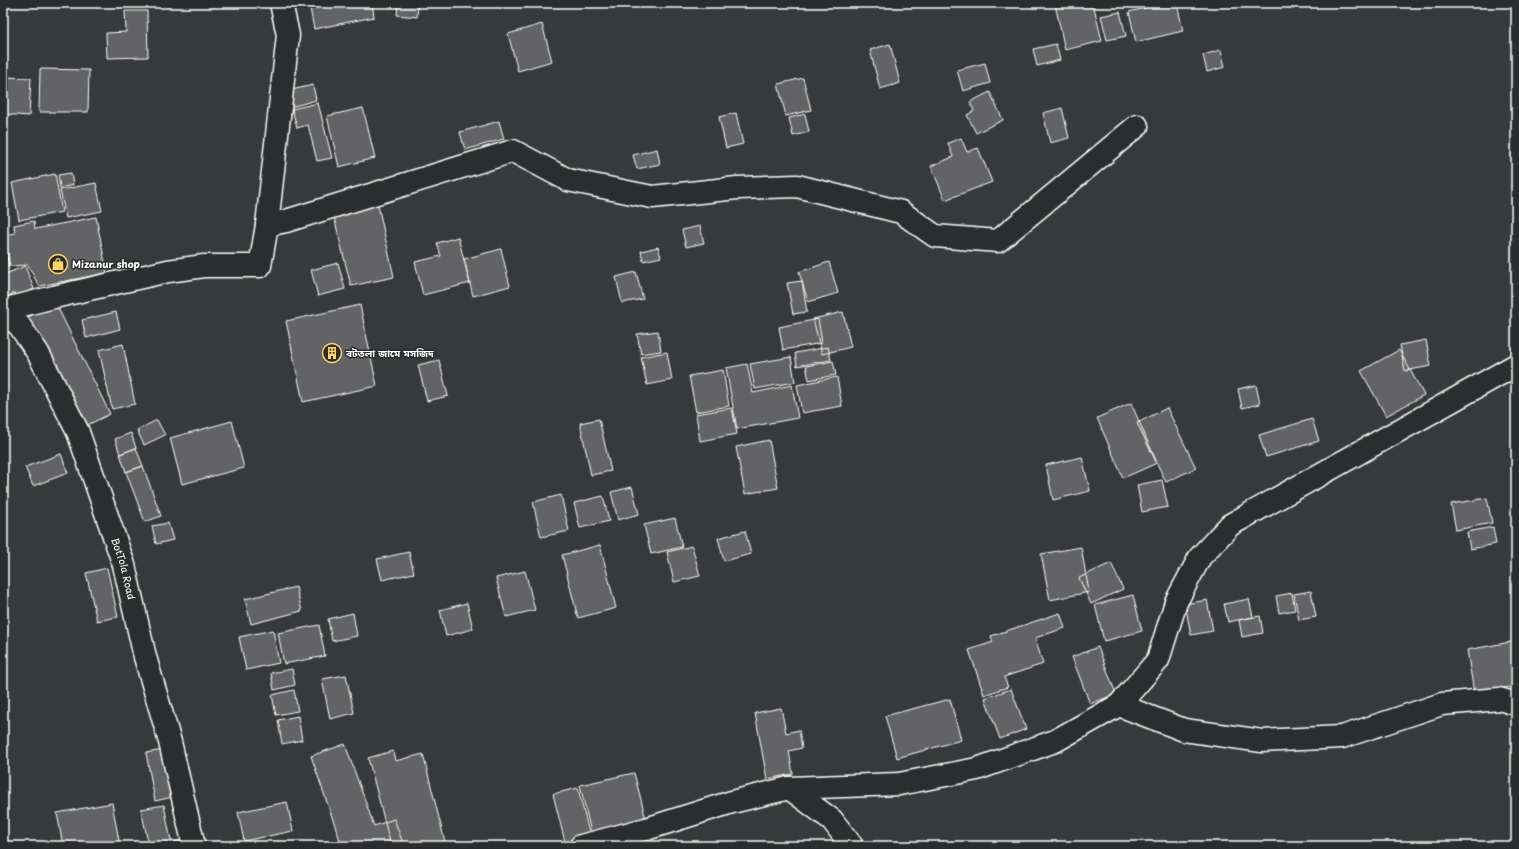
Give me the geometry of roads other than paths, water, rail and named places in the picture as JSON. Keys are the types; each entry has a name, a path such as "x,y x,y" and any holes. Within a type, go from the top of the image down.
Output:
{"street":[{"path":"3,310 168,271 204,266 260,266 267,225 288,35 281,3"},
{"path":"267,225 286,221 513,151 568,180 652,197 737,188 797,186 901,212 935,236 998,241 1136,126"},
{"name":"BotTola Road","path":"3,314 19,325 38,353 78,432 124,565 145,657 170,742 194,846"},
{"path":"581,846 646,829 732,802 789,788 899,784 977,769 1055,741 1119,705 1158,660 1176,602 1200,557 1230,525 1516,364"},
{"path":"1119,705 1184,730 1262,741 1342,737 1442,704 1499,698 1516,704"},
{"path":"789,788 832,820 852,846"}],"place":[{"name":"Mizanur shop","path":"58,264"},
{"name":"বটতলা জামে মসজিদ","path":"332,353"}]}
